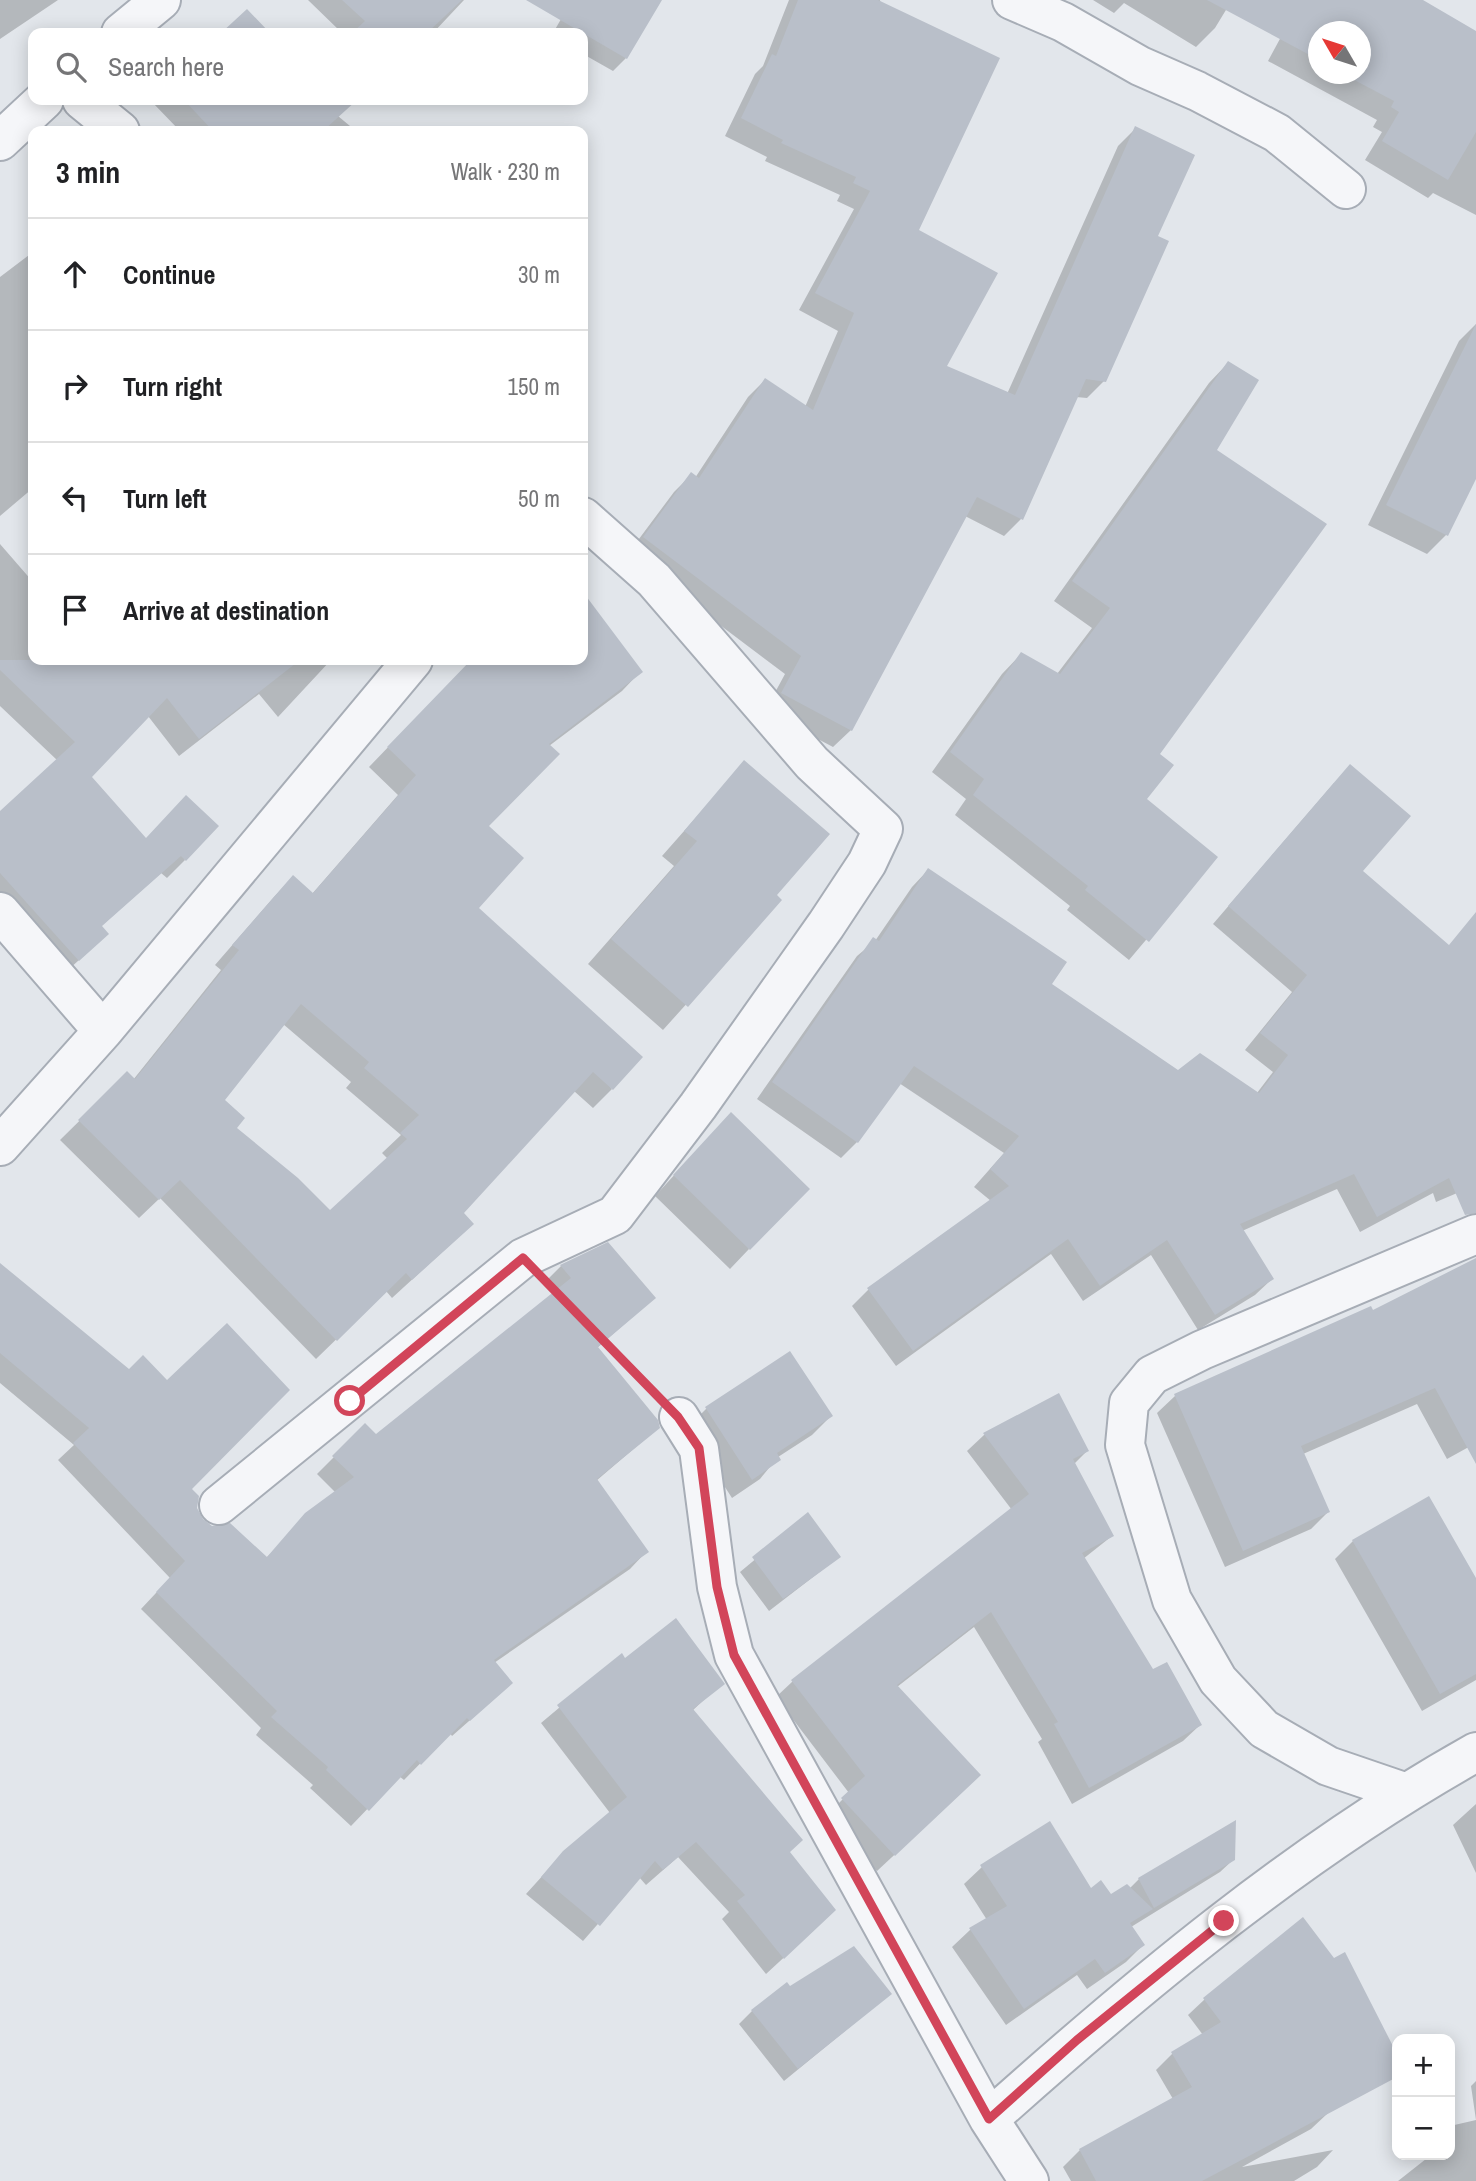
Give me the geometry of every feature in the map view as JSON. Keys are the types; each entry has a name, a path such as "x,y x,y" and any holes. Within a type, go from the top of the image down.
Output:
{"street":[{"path":"127,28 161,0"},
{"path":"1012,0 1063,22 1140,66 1197,91 1277,133 1346,189"},
{"path":"0,141 39,105"},
{"path":"88,105 114,126"},
{"path":"219,1505 523,1258 615,1214 698,1106 826,925 867,863 883,829 812,763 654,580 588,521"},
{"path":"0,1146 103,1031 409,665"},
{"path":"0,912 103,1031"},
{"path":"1404,1792 1328,1766 1264,1729 1218,1680 1172,1600 1125,1445 1129,1403 1152,1375 1202,1350 1476,1234"},
{"path":"678,1417 699,1448 717,1587 734,1655 989,2119 1029,2181"},
{"path":"989,2119 1077,2040 1224,1921 1404,1792 1476,1752"}],"path":[{"path":"523,1258 678,1417"}],"building":[{"path":"342,0 462,0 432,28 357,28 365,21"},
{"path":"526,0 662,0 627,59 588,36 588,28 574,28"},
{"path":"798,0 878,0 1000,58 919,230 998,273 947,366 1015,395 1135,126 1195,155 1158,236 1169,241 1106,382 1086,379 1023,520 977,497 852,731 781,693 801,656 643,537 691,472 699,478 765,378 813,410 854,313 815,293 870,191 853,183 856,177 781,143 783,140 741,118 772,54 776,56"},
{"path":"1207,0 1423,0 1476,31 1476,132 1448,180 1382,141 1399,112 1391,107 1394,101 1362,84 1371,84 1371,21 1308,21 1308,54"},
{"path":"247,9 265,28 226,28"},
{"path":"189,105 352,105 328,126 208,126"},
{"path":"1476,324 1476,479 1448,536 1386,505"},
{"path":"1228,361 1259,380 1217,450 1327,524 1160,754 1174,765 1147,799 1218,857 1149,942 1085,890 1088,886 973,795 984,779 950,752 1021,652 1060,674 1110,608 1072,581"},
{"path":"588,599 643,672 549,744 560,754 489,826 524,858 479,908 643,1057 613,1090 593,1072 464,1213 474,1224 412,1280 406,1273 337,1341 180,1180 159,1200 78,1120 127,1071 135,1079 239,950 232,945 293,875 313,893 416,775 387,747 466,665 588,665","holes":["301,1004 369,1062 364,1068 419,1115 400,1133 407,1139 330,1210 298,1178 237,1128 245,1118 225,1100"]},
{"path":"0,660 28,660 28,665 294,665 199,739 167,698 92,777 146,838 186,795 219,826 186,861 181,856 102,926 109,934 79,961 0,873 0,811 75,742 0,670"},
{"path":"744,760 830,834 777,895 782,900 688,1007 611,939 697,841 684,831"},
{"path":"1350,764 1411,816 1363,871 1449,945 1476,912 1476,1213 1465,1215 1449,1178 1377,1217 1354,1174 1240,1224 1274,1279 1215,1315 1167,1240 1100,1286 1068,1239 913,1351 867,1288 1009,1186 990,1169 1019,1136 914,1066 858,1143 772,1082 873,937 879,941 928,868 1067,962 1052,984 1178,1070 1200,1053 1259,1093 1288,1055 1260,1033 1307,975 1228,906"},
{"path":"731,1112 810,1189 750,1250 673,1175"},
{"path":"608,1242 656,1298 598,1347 658,1420 660,1428 597,1479 649,1552 494,1660 513,1683 470,1721 467,1718 421,1765 417,1760 369,1811 326,1770 328,1767 271,1717 277,1711 156,1592 185,1561 73,1443 89,1428 0,1353 0,1263 129,1369 143,1355 167,1380 227,1323 290,1390 192,1489 199,1496 197,1508 203,1519 212,1526 230,1523 267,1557 305,1513 354,1477 332,1456 365,1423 376,1434 571,1278 560,1265"},
{"path":"1476,1258 1476,1464 1435,1388 1301,1446 1330,1512 1243,1551 1174,1394 1371,1306 1373,1310"},
{"path":"790,1351 833,1416 777,1453 781,1460 752,1480 705,1407"},
{"path":"1059,1393 1089,1451 1073,1459 1114,1536 1082,1553 1153,1669 1167,1662 1202,1725 1089,1788 1054,1724 1058,1722 991,1612 897,1685 981,1775 895,1856 841,1798 865,1776 791,1680 1029,1494 983,1433"},
{"path":"1429,1496 1476,1578 1476,1674 1440,1694 1352,1540"},
{"path":"808,1512 841,1557 783,1599 752,1557"},
{"path":"676,1618 725,1684 693,1709 803,1840 790,1852 836,1910 784,1959 737,1901 745,1895 696,1842 663,1870 655,1861 600,1926 541,1877 563,1851 627,1797 557,1705 622,1653 625,1658"},
{"path":"1236,1820 1235,1860 1154,1908 1138,1878"},
{"path":"1050,1821 1091,1888 1101,1880 1111,1894 1127,1884 1153,1909 1130,1923 1145,1945 1105,1973 1095,1959 1024,2009 969,1928 1007,1906 980,1865"},
{"path":"1303,1917 1334,1958 1345,1952 1392,2044 1392,2080 1202,2181 1096,2181 1079,2149 1192,2087 1171,2052 1221,2022 1203,1998"},
{"path":"854,1946 892,1994 798,2069 751,2010 787,1982 790,1986"}],"route":[{"path":"350,1401 523,1258 678,1417 699,1448 717,1587 734,1655 989,2119 1077,2040 1224,1921"}]}
